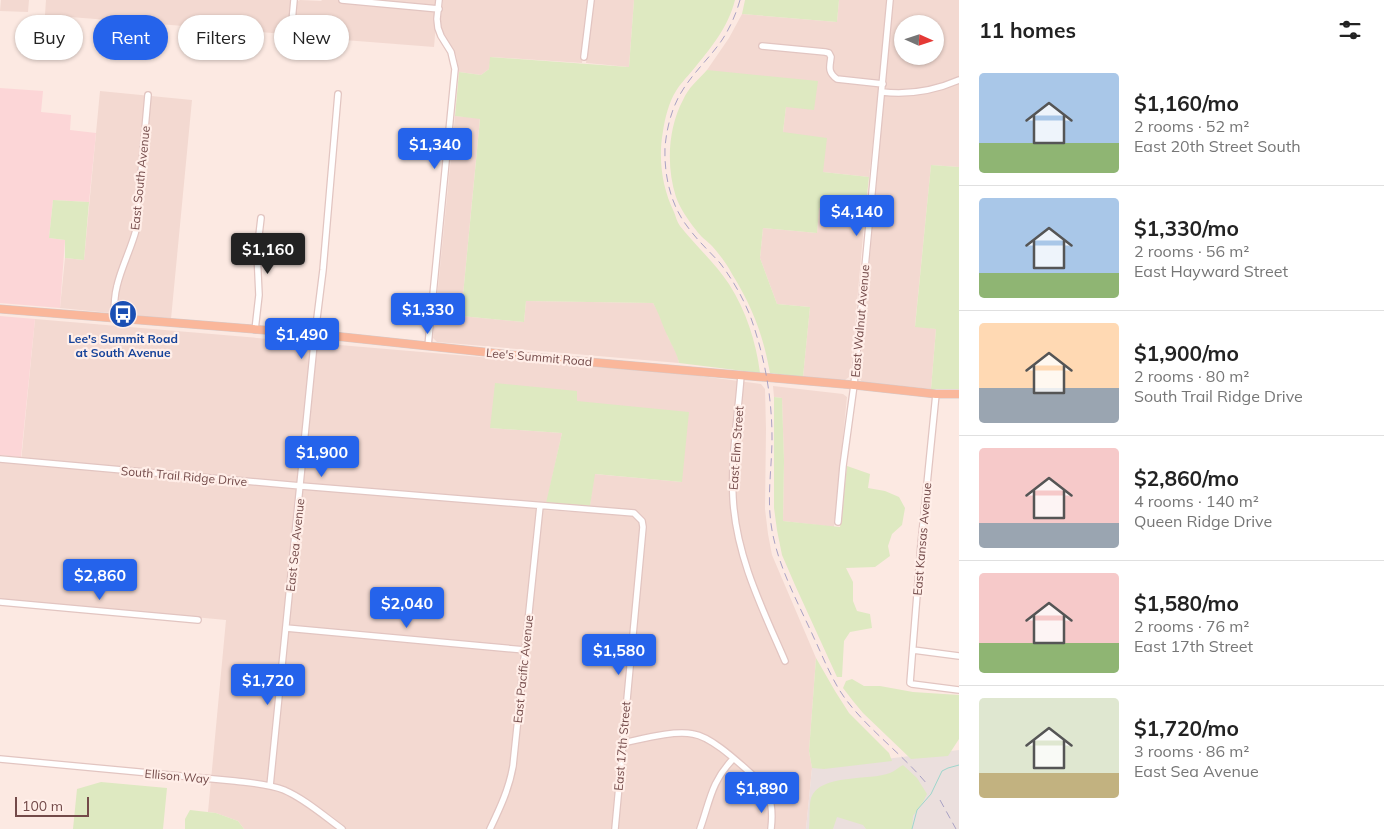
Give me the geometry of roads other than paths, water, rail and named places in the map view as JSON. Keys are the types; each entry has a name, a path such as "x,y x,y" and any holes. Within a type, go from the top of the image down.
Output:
{"main road":[{"name":"Lee's Summit Road","path":"0,309 315,334 541,358 854,385 936,394 959,394"}],"street":[{"path":"293,15 294,0"},
{"path":"342,0 438,9"},
{"path":"428,346 455,69 451,52 438,28 437,19 440,0"},
{"path":"584,57 591,0"},
{"name":"East Walnut Avenue","path":"838,522 843,466 854,385 890,0"},
{"path":"762,46 829,53 831,57 830,71 837,79 883,84"},
{"path":"882,92 924,91 959,80"},
{"name":"East Sea Avenue","path":"270,786 323,270 338,94"},
{"name":"East South Avenue","path":"114,318 117,286 136,230 148,95"},
{"path":"255,330 259,295 257,252 261,218"},
{"name":"East Elm Street","path":"742,375 732,472 737,531 744,563 785,661"},
{"name":"East Kansas Avenue","path":"936,394 910,683 959,690"},
{"name":"South Trail Ridge Drive","path":"0,458 300,486 634,513 637,516"},
{"name":"East Pacific Avenue","path":"490,829 503,803 510,781 540,506"},
{"name":"East 17th Street","path":"615,829 643,527 642,521 637,516"},
{"path":"0,602 198,620"},
{"path":"286,628 525,650"},
{"path":"913,650 959,656"},
{"path":"623,743 677,733 691,733 710,740 762,784 770,797 771,829"},
{"name":"Ellison Way","path":"0,759 270,786 284,790 299,798 342,829"},
{"path":"700,829 708,799 714,786 724,768 733,759"}],"waterway":[{"path":"912,829 917,810 931,794 942,771 959,765"}],"railway":[{"path":"740,0 725,35 681,92 674,107 669,122 665,147 667,180 673,202 683,221 720,263 734,284 746,306 757,335 767,379 771,408 770,514 772,530 780,562 793,593 837,687 856,712 927,784"},
{"path":"940,800 956,829"}],"place":[{"name":"Lee's Summit Road at South Avenue","path":"123,314"}]}
